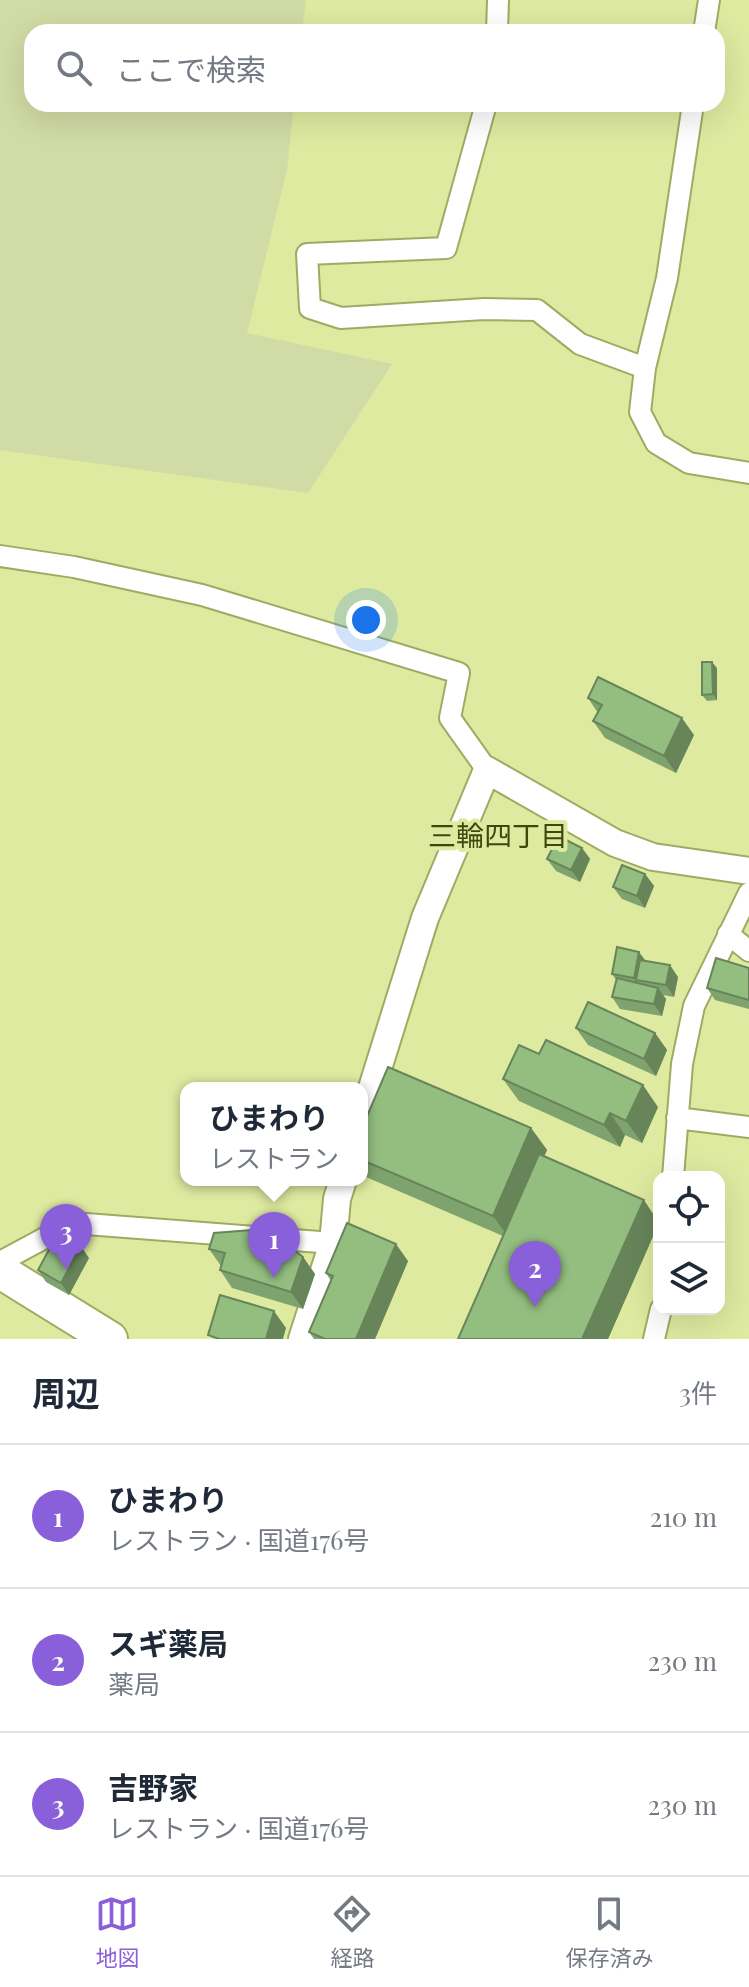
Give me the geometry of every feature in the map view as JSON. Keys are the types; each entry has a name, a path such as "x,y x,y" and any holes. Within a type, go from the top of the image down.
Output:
{"highway":[{"path":"0,1271 110,1339"}],"street":[{"path":"497,24 498,0"},
{"path":"705,24 709,0"},
{"path":"484,112 446,248 307,254 310,308 341,318 484,309 537,310 580,344 645,368"},
{"path":"692,112 667,278 645,368 640,412 656,443 689,463 749,473"},
{"path":"0,556 74,567 202,595 459,673 450,718 487,770 615,843 653,857 749,871"},
{"path":"368,1101 425,918 487,770"},
{"path":"673,1171 682,1064 694,1006 749,893"},
{"path":"728,934 749,951"},
{"path":"677,1118 749,1127"},
{"path":"302,1339 333,1243 341,1186"},
{"path":"0,1262 54,1233 86,1224 333,1243"},
{"path":"659,1338 661,1315"}],"green space":[{"path":"0,0 306,0 303,24 24,24 24,112 293,112 287,170 247,333 392,364 308,493 0,450"}],"building":[{"path":"702,662 712,662 713,694 702,695"},
{"path":"598,677 682,718 664,756 593,721 602,705 588,698"},
{"path":"558,836 582,848 571,870 547,859"},
{"path":"622,865 645,874 637,896 613,887"},
{"path":"617,947 639,952 634,978 612,974"},
{"path":"716,958 749,968 749,1000 707,988"},
{"path":"640,960 670,965 666,985 636,980"},
{"path":"617,978 658,988 654,1004 612,997"},
{"path":"588,1002 655,1033 644,1059 576,1028"},
{"path":"546,1040 643,1085 626,1121 610,1113 604,1125 503,1079 519,1045 539,1054"},
{"path":"388,1067 531,1128 493,1216 368,1163 368,1114"},
{"path":"539,1154 644,1200 582,1339 458,1339"},
{"path":"347,1223 396,1244 356,1339 325,1339 309,1332 333,1276 326,1273"},
{"path":"252,1230 278,1238 303,1257 291,1292 220,1270 225,1253 209,1249 214,1233"},
{"path":"58,1233 81,1246 61,1283 38,1270"},
{"path":"220,1295 274,1311 266,1339 219,1339 208,1335"}],"place":[{"name":"吉野家","path":"66,1270"},
{"name":"ひまわり","path":"274,1278"},
{"name":"スギ薬局","path":"535,1307"}],"district":[{"name":"三輪四丁目","path":"498,836"}]}
